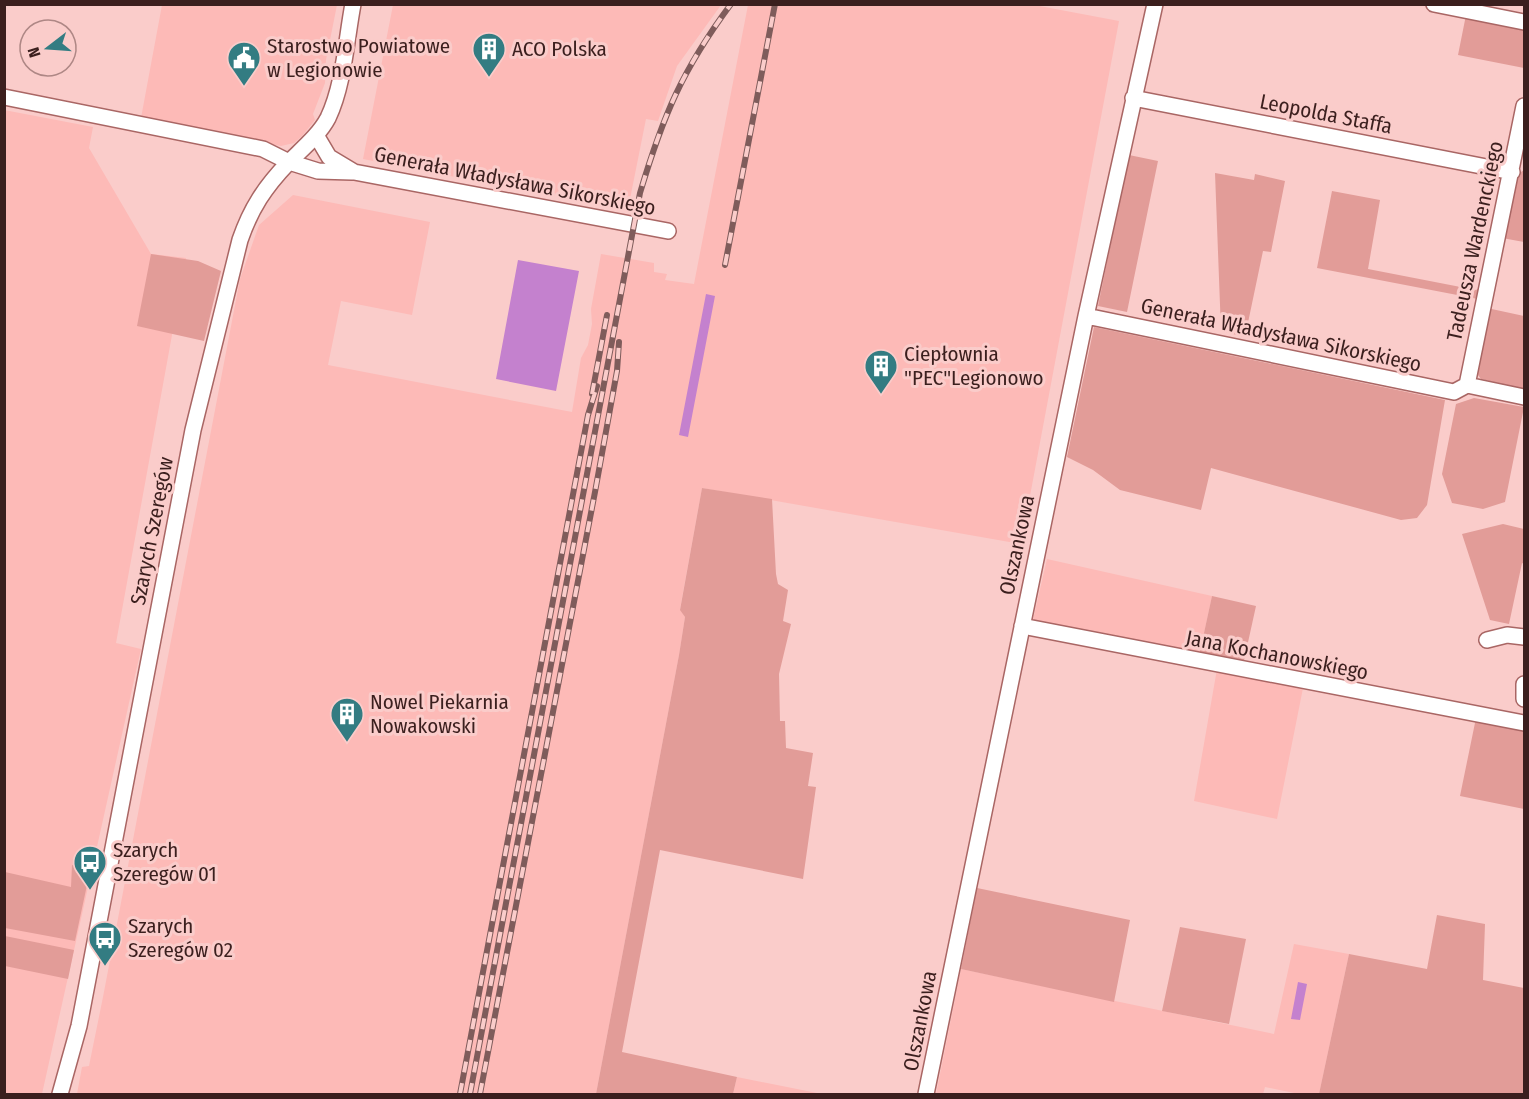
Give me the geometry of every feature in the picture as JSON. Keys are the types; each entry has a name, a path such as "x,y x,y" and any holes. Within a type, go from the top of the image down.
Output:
{"street":[{"name":"Szarych Szeregów","path":"60,1095 79,1026 193,430 234,262 250,211 261,193 316,135 328,118 336,93 353,4"},
{"name":"Olszankowa","path":"926,1095 1086,316 1155,4"},
{"path":"1434,4 1524,22"},
{"name":"Generała Władysława Sikorskiego","path":"4,97 263,149 289,162 318,171 354,172 668,231"},
{"name":"Leopolda Staffa","path":"1133,98 1517,164"},
{"name":"Tadeusza Wardenckiego","path":"1467,386 1517,164 1524,106"},
{"name":"Generała Władysława Sikorskiego","path":"316,135 329,157 354,172"},
{"name":"Generała Władysława Sikorskiego","path":"1086,316 1454,392 1467,386 1524,397"},
{"name":"Jana Kochanowskiego","path":"1022,626 1524,723"},
{"path":"1487,640 1507,635 1524,637"},
{"path":"1524,684 1524,699"}],"shaded area":[{"path":"393,4 721,5 677,66 658,121 646,119 630,199 574,187 553,196 363,159"},
{"path":"1029,4 1119,21 1021,544 702,488 680,609 685,617 679,655 596,1094 77,1094 82,1067 89,1066 103,997 240,279 259,225 293,195 430,222 412,315 341,301 328,365 572,412 581,358 588,345 592,324 591,309 601,254 654,263 654,272 667,274 665,280 694,284 748,5"},
{"path":"162,5 337,5 326,60 325,83 313,114 315,120 302,136 294,143 281,146 141,118"},
{"path":"1466,15 1524,25 1524,68 1458,55"},
{"path":"4,110 93,127 89,148 151,254 186,258 116,643 141,649 42,1094 4,1094"},
{"path":"1129,155 1158,161 1127,312 1098,306"},
{"path":"1524,170 1524,242 1502,238 1515,176"},
{"path":"1215,173 1254,180 1255,174 1285,181 1271,252 1263,251 1245,337 1221,331"},
{"path":"1332,191 1380,200 1368,269 1476,290 1481,287 1478,299 1317,268"},
{"path":"151,254 198,261 221,271 204,341 137,326"},
{"path":"518,260 579,271 556,391 496,379"},
{"path":"706,294 715,296 688,437 679,435"},
{"path":"1487,308 1524,316 1524,389 1481,379 1475,371"},
{"path":"1094,327 1445,400 1427,505 1417,518 1401,520 1211,468 1201,510 1120,490 1093,470 1067,457"},
{"path":"1474,398 1524,407 1505,502 1483,509 1452,503 1442,474 1456,404"},
{"path":"702,488 772,499 776,574 778,584 788,590 783,621 791,624 779,674 780,721 785,721 786,748 813,753 808,786 816,787 803,879 660,850 622,1052 737,1077 733,1094 596,1094 679,655 685,617 680,610"},
{"path":"1503,524 1524,529 1524,564 1522,563 1509,624 1490,620 1462,534"},
{"path":"1047,559 1212,596 1199,656 1032,624"},
{"path":"1212,596 1256,606 1243,665 1199,656"},
{"path":"1217,669 1267,682 1277,679 1304,683 1277,819 1194,801"},
{"path":"1476,718 1524,727 1524,809 1460,796"},
{"path":"72,865 90,871 75,941 5,928 5,872 71,887"},
{"path":"977,888 1130,920 1114,1002 961,969"},
{"path":"1437,915 1485,924 1483,980 1524,988 1524,1094 1319,1094 1349,954 1427,969"},
{"path":"1180,927 1246,939 1229,1024 1162,1011"},
{"path":"5,936 74,950 68,979 5,966"},
{"path":"1294,944 1349,954 1319,1094 1299,1094 1265,1087 1263,1094 936,1094 961,969 1274,1034"},
{"path":"1298,982 1307,984 1300,1020 1291,1019"},
{"path":"737,1077 822,1094 733,1094"}],"railway":[{"path":"470,1094 640,193 657,140 676,94 699,51 731,4"},
{"path":"725,265 775,4"},
{"path":"592,394 607,315"},
{"path":"480,1094 595,492 617,371 619,342"},
{"path":"460,1094 588,415 597,386"}],"place":[{"name":"ACO Polska","path":"489,78"},
{"name":"Starostwo Powiatowe w Legionowie","path":"244,87"},
{"name":"Ciepłownia \"PEC\"Legionowo","path":"881,395"},
{"name":"Nowel Piekarnia Nowakowski","path":"347,743"},
{"name":"Szarych Szeregów 01","path":"90,891"},
{"name":"Szarych Szeregów 02","path":"105,967"}]}
